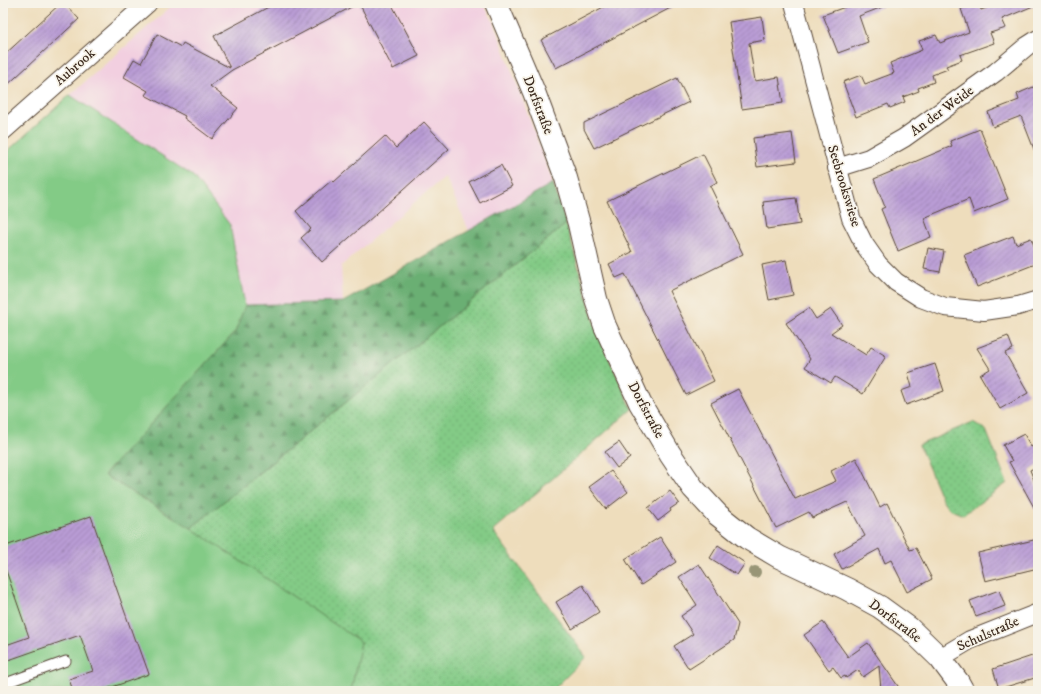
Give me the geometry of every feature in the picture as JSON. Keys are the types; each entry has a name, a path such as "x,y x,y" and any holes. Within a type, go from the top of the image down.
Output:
{"street":[{"name":"Aubrook","path":"3,130 148,3"},
{"name":"Dorfstraße","path":"496,3 534,92 566,178 579,224 596,299 605,326 640,403 670,454 693,488 718,515 747,538 779,557 880,607 909,628 940,658 963,691"},
{"name":"Seebrookswiese","path":"794,3 837,168 852,218 864,244 878,264 896,282 921,298 945,307 984,311 1018,306 1038,300"},
{"name":"An der Weide","path":"837,168 869,158 904,138 996,72 1027,46 1038,39"},
{"name":"Schulstraße","path":"940,658 970,640 1038,613"}],"lane":[{"path":"3,684 66,661"}],"shaded area":[{"path":"175,3 483,3 495,25 553,183 469,231 445,176 341,266 343,302 245,305 230,225 193,176 70,95"}],"green space":[{"path":"70,95 193,176 230,225 245,305 235,332 104,475 191,528 361,642 351,691 3,691 3,155"},
{"path":"553,183 566,224 191,528 104,475 235,332 245,305 343,302"},
{"path":"566,224 597,332 632,409 493,531 586,657 552,691 351,691 361,642 191,528"},
{"path":"973,422 986,430 1007,483 963,515 949,509 942,499 919,445"}],"building":[{"path":"61,3 64,3 79,19 3,89 3,56"},
{"path":"276,3 313,3 316,8 326,3 359,3 232,70 210,86 238,108 212,139 184,118 185,116 145,95 148,91 124,77 134,59 141,63 157,34 181,47 183,43 230,68 214,36"},
{"path":"359,3 391,3 419,56 393,69"},
{"path":"611,3 680,3 556,68 541,40"},
{"path":"843,3 890,4 859,16 868,42 838,53 823,15 845,7"},
{"path":"979,3 981,10 999,3 1038,4 1002,19 1006,28 990,33 994,43 960,55 962,60 946,66 948,69 932,75 934,82 918,88 919,91 903,97 905,102 890,108 888,104 856,117 843,82 861,75 865,84 894,73 890,63 922,50 919,41 936,35 940,43 969,32 961,9"},
{"path":"762,17 765,40 749,43 755,81 779,77 783,103 742,109 729,22"},
{"path":"677,78 689,102 594,148 584,129 584,123"},
{"path":"1038,85 1037,157 1021,116 993,127 988,112 1019,100 1017,94"},
{"path":"424,122 449,149 322,262 301,238 311,229 296,211 332,180 334,182 385,136 396,148"},
{"path":"980,129 1008,199 974,213 969,199 924,218 931,237 898,251 881,209 885,207 874,179 952,146 950,141"},
{"path":"792,133 796,162 757,167 753,138"},
{"path":"703,154 717,182 710,186 743,254 669,291 714,381 686,395 625,274 616,278 609,264 632,252 607,201"},
{"path":"501,165 512,186 480,203 469,182"},
{"path":"796,198 800,224 767,229 763,202"},
{"path":"1013,236 1016,244 1031,238 1038,256 1038,263 977,287 964,255"},
{"path":"928,248 944,251 940,272 924,269"},
{"path":"786,260 793,295 769,300 762,265"},
{"path":"809,308 816,319 831,309 842,325 831,333 866,355 871,347 886,356 863,394 835,377 831,383 805,367 810,359 786,323"},
{"path":"1008,336 1013,349 1005,353 1028,393 1000,409 980,375 990,369 977,348"},
{"path":"935,364 944,391 906,405 901,391 912,387 908,373"},
{"path":"738,389 795,499 836,481 831,471 856,458 880,507 887,503 910,550 916,548 932,579 907,592 891,560 885,563 879,549 842,569 834,554 865,536 847,502 812,518 809,512 776,528 711,403"},
{"path":"1024,434 1031,447 1038,443 1038,466 1030,470 1038,490 1038,510 1036,511 1009,462 1012,461 1003,445"},
{"path":"619,442 630,458 617,468 605,452"},
{"path":"611,471 628,492 606,509 589,487"},
{"path":"670,491 679,503 670,509 671,511 658,521 648,508"},
{"path":"91,516 135,641 137,641 149,674 101,691 73,691 69,679 93,671 80,635 3,662 3,646 29,637 3,562 3,547"},
{"path":"660,537 676,562 641,585 625,559"},
{"path":"1038,539 1038,568 985,581 978,553"},
{"path":"718,545 745,563 737,575 710,558"},
{"path":"699,564 738,624 734,640 689,669 674,646 693,634 681,616 697,605 679,577"},
{"path":"583,585 599,612 572,629 556,602"},
{"path":"999,590 1005,606 976,617 970,601"},
{"path":"823,622 848,657 868,643 900,689 881,690 879,666 863,677 858,670 846,678 845,676 841,678 833,667 829,670 804,635"},
{"path":"1038,654 1038,677 999,689 993,669"}]}
